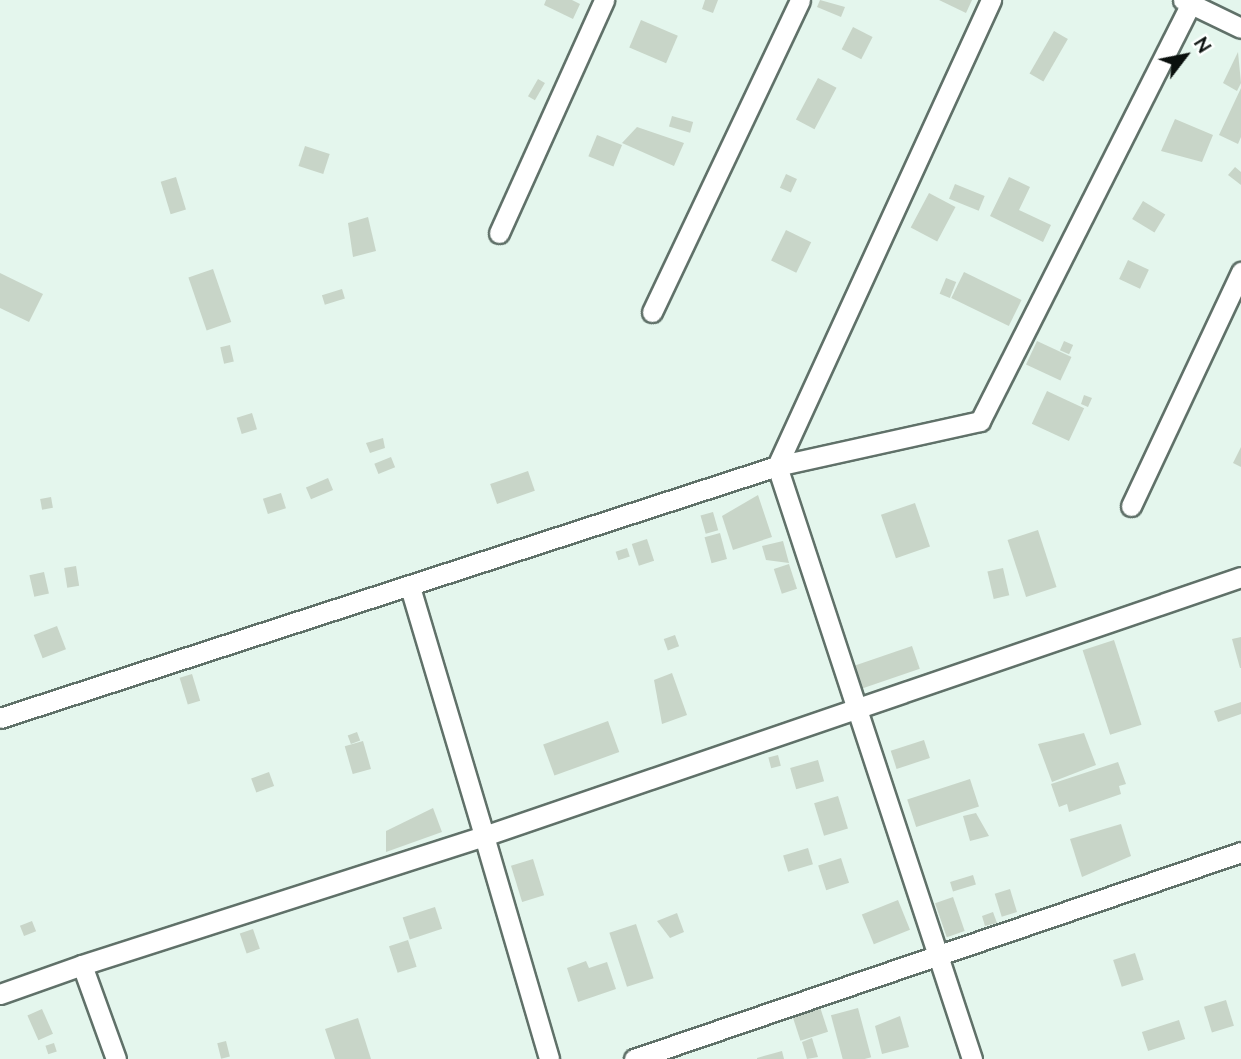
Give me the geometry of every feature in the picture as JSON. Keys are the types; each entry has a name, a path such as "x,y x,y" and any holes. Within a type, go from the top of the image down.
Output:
{"street":[{"path":"499,233 604,0"},
{"path":"652,312 800,0"},
{"path":"972,1059 860,711 777,466 991,0"},
{"path":"0,718 777,466 980,421 1189,1 1241,28"},
{"path":"1131,506 1241,272"},
{"path":"0,994 860,711 1241,577"},
{"path":"410,587 549,1059"},
{"path":"635,1059 1241,852"},
{"path":"82,965 116,1059"}],"building":[{"path":"546,0 572,0 580,4 573,19 544,5"},
{"path":"705,0 718,0 713,13 702,9"},
{"path":"820,0 845,7 841,17 817,7"},
{"path":"939,0 972,0 966,13"},
{"path":"641,20 678,36 666,63 629,48"},
{"path":"853,27 873,37 861,59 842,49"},
{"path":"1054,31 1068,39 1043,81 1030,73"},
{"path":"1238,52 1241,83 1237,91 1223,83"},
{"path":"818,78 837,88 814,129 796,119"},
{"path":"538,79 545,83 535,100 528,96"},
{"path":"1241,88 1241,137 1238,144 1219,135"},
{"path":"672,116 693,122 690,133 669,127"},
{"path":"1175,119 1213,135 1202,162 1161,151"},
{"path":"637,127 684,143 674,166 622,143"},
{"path":"597,135 622,145 613,166 588,156"},
{"path":"305,146 330,154 323,174 299,166"},
{"path":"1235,167 1241,172 1241,185 1228,175"},
{"path":"786,174 797,179 791,193 780,188"},
{"path":"176,177 186,210 171,214 161,182"},
{"path":"1009,177 1030,187 1019,210 1051,225 1043,242 990,216"},
{"path":"955,184 985,196 979,211 949,199"},
{"path":"929,193 955,207 937,242 911,227"},
{"path":"1143,201 1165,214 1154,232 1132,219"},
{"path":"368,217 376,251 353,257 348,223"},
{"path":"786,230 811,242 796,273 771,261"},
{"path":"1128,260 1149,270 1140,289 1119,279"},
{"path":"213,269 231,322 207,330 188,277"},
{"path":"964,272 1022,300 1009,326 951,298"},
{"path":"0,273 43,294 29,322 0,308"},
{"path":"946,278 956,282 950,298 940,294"},
{"path":"342,289 345,299 325,305 322,295"},
{"path":"1037,341 1071,357 1060,381 1026,365"},
{"path":"1064,341 1073,345 1069,354 1060,350"},
{"path":"230,345 234,362 224,364 220,347"},
{"path":"1047,391 1084,408 1069,441 1032,424"},
{"path":"1084,395 1092,398 1088,407 1081,404"},
{"path":"252,413 257,429 242,434 237,418"},
{"path":"383,438 385,448 370,453 366,443"},
{"path":"1241,447 1241,467 1233,463"},
{"path":"391,457 395,467 378,474 374,464"},
{"path":"528,471 535,491 497,504 490,484"},
{"path":"328,478 333,490 311,499 306,487"},
{"path":"281,493 286,508 268,514 263,499"},
{"path":"758,495 772,537 733,550 722,516"},
{"path":"51,497 53,508 42,510 40,499"},
{"path":"915,503 930,546 896,558 881,515"},
{"path":"713,512 718,530 706,534 701,516"},
{"path":"1038,530 1057,587 1026,597 1008,540"},
{"path":"720,533 727,559 712,563 705,537"},
{"path":"647,539 654,561 639,566 632,544"},
{"path":"783,541 789,563 766,560 762,546"},
{"path":"627,548 630,557 618,560 616,552"},
{"path":"789,564 797,589 782,594 774,569"},
{"path":"76,566 79,586 67,588 64,568"},
{"path":"1003,568 1009,595 994,599 987,572"},
{"path":"44,572 49,593 34,597 29,575"},
{"path":"57,626 66,649 43,658 34,635"},
{"path":"675,635 679,646 668,650 664,639"},
{"path":"1241,637 1241,668 1240,668 1232,639"},
{"path":"1114,640 1142,725 1110,735 1083,650"},
{"path":"912,646 920,669 862,689 854,666"},
{"path":"672,673 687,715 662,724 654,680"},
{"path":"192,674 200,701 188,705 180,678"},
{"path":"1241,702 1241,714 1218,722 1214,711"},
{"path":"608,721 619,752 554,776 543,745"},
{"path":"357,732 360,740 351,744 348,736"},
{"path":"1084,733 1096,765 1052,782 1038,744"},
{"path":"924,740 930,758 897,769 891,751"},
{"path":"363,741 371,769 353,774 345,746"},
{"path":"778,755 781,766 771,768 768,758"},
{"path":"818,760 824,781 796,789 790,768"},
{"path":"1118,762 1126,784 1119,786 1121,794 1069,812 1067,804 1059,807 1051,784"},
{"path":"269,772 274,786 256,793 251,778"},
{"path":"970,779 979,807 916,827 907,799"},
{"path":"838,796 848,829 824,836 814,803"},
{"path":"433,808 442,832 386,852 386,831"},
{"path":"976,813 989,836 970,841 963,816"},
{"path":"1121,824 1131,856 1082,877 1070,839"},
{"path":"808,848 813,864 788,872 783,856"},
{"path":"841,858 849,883 826,890 818,865"},
{"path":"533,859 544,895 522,902 511,866"},
{"path":"973,875 976,885 953,892 950,882"},
{"path":"1010,889 1017,912 1002,917 995,894"},
{"path":"953,897 965,931 947,937 935,903"},
{"path":"898,900 910,930 874,944 862,915"},
{"path":"435,907 442,929 410,939 403,918"},
{"path":"993,912 997,923 985,926 982,916"},
{"path":"677,913 684,932 670,938 657,921"},
{"path":"32,921 36,931 24,936 20,926"},
{"path":"636,924 654,978 627,987 609,933"},
{"path":"253,929 260,949 247,953 240,934"},
{"path":"408,940 417,967 398,973 389,946"},
{"path":"1135,953 1144,980 1122,987 1113,960"},
{"path":"586,961 589,968 607,962 616,989 578,1002 567,968"},
{"path":"1226,1000 1234,1026 1212,1033 1204,1007"},
{"path":"820,1007 828,1032 800,1041 792,1016"},
{"path":"858,1008 871,1057 843,1059 831,1015"},
{"path":"42,1009 53,1034 38,1040 27,1016"},
{"path":"900,1016 909,1047 882,1054 875,1026"},
{"path":"358,1018 371,1059 335,1059 325,1029"},
{"path":"1179,1020 1185,1039 1148,1051 1142,1032"},
{"path":"812,1038 818,1057 807,1059 802,1042"},
{"path":"226,1041 230,1057 221,1059 217,1043"},
{"path":"54,1043 57,1052 48,1054 45,1046"},
{"path":"782,1051 784,1059 757,1059 757,1058"}]}
